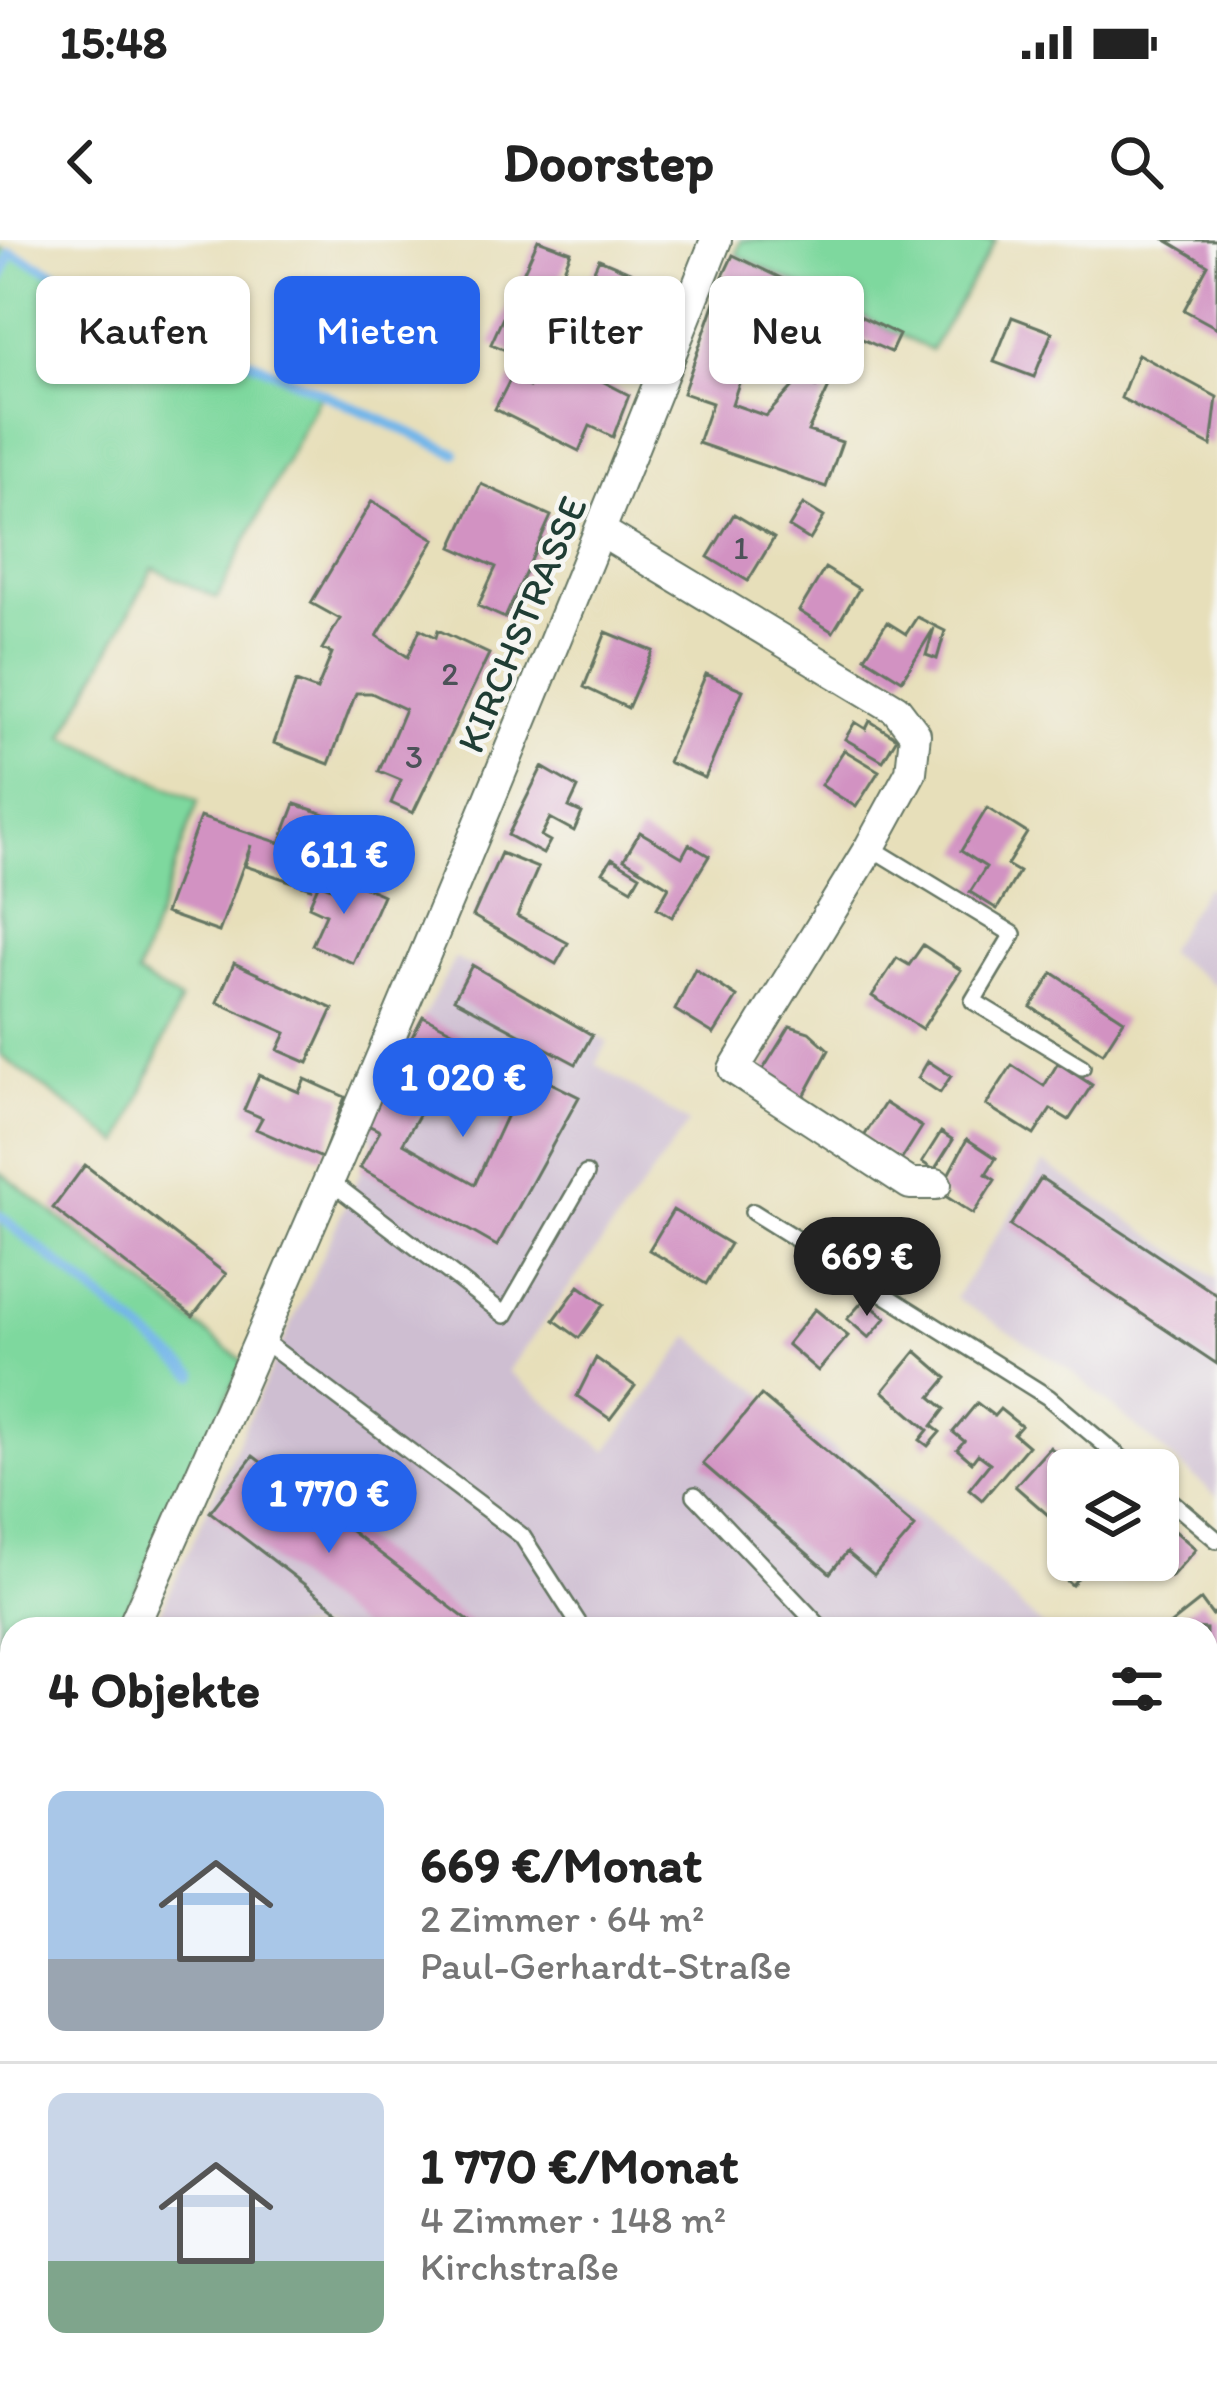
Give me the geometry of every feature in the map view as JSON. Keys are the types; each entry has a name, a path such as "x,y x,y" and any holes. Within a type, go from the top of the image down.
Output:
{"street":[{"name":"KIRCHSTRASSE","path":"137,1617 330,1181 602,532 716,240"},
{"path":"602,532 896,709 915,734 910,772 870,847 734,1069 910,1184 936,1184"}],"lane":[{"path":"870,847 1013,934 973,1001 1082,1066"},
{"path":"330,1181 506,1315 586,1174"},
{"path":"753,1212 1048,1396 1110,1449"},
{"path":"262,1340 522,1536 574,1617"},
{"path":"695,1495 811,1617"},
{"path":"1179,1508 1217,1540"}],"shaded area":[{"path":"1206,886 1217,893 1217,987 1166,952"},
{"path":"455,958 608,1042 596,1064 689,1123 508,1371 607,1451 690,1337 939,1531 1032,1617 158,1617 374,1142 366,1124"},
{"path":"1044,1163 1217,1279 1217,1497 1179,1464 1179,1449 1162,1449 1069,1369 955,1298"}],"green space":[{"path":"741,240 996,240 931,350 864,317 864,276 781,276 736,254"},
{"path":"0,248 61,276 36,276 36,384 250,384 250,363 274,374 274,384 296,384 320,395 217,598 153,568 64,736 198,801 137,975 180,1001 121,1144 0,1055"},
{"path":"0,1172 244,1362 124,1617 0,1617"}],"building":[{"path":"538,240 571,252 561,276 522,276"},
{"path":"1166,240 1217,240 1217,328 1184,310 1208,265"},
{"path":"733,255 777,276 723,276"},
{"path":"599,259 639,276 591,276"},
{"path":"504,315 504,349 491,344"},
{"path":"1012,317 1052,332 1034,377 994,362"},
{"path":"864,318 899,335 891,352 864,340"},
{"path":"709,319 709,384 739,384 732,404 766,416 795,384 830,384 808,431 842,442 826,487 698,443 712,403 683,393"},
{"path":"1138,354 1217,397 1211,446 1121,398"},
{"path":"508,384 608,384 629,395 613,437 590,426 579,451 495,409"},
{"path":"481,484 551,516 505,618 478,606 496,567 452,547"},
{"path":"372,501 435,539 377,636 408,657 420,629 436,637 438,630 489,654 413,813 391,803 401,780 379,771 405,709 371,693 356,693 329,764 274,743 296,682 317,690 332,653 322,649 340,619 311,603"},
{"path":"803,504 824,517 810,540 789,527"},
{"path":"734,514 774,538 748,581 708,557"},
{"path":"825,568 859,589 833,632 799,611"},
{"path":"917,617 945,631 937,659 926,655 934,628 902,680 865,657 887,622 906,634"},
{"path":"606,632 653,651 628,708 584,687"},
{"path":"706,674 743,690 705,778 668,762"},
{"path":"870,721 897,738 883,761 845,739 855,722 866,729"},
{"path":"844,750 879,771 856,807 821,785"},
{"path":"542,767 578,788 569,807 582,813 574,831 550,818 541,836 550,841 543,854 508,835"},
{"path":"295,804 405,841 389,880 322,857 311,888 245,866 251,845 219,932 165,913 200,817 280,843"},
{"path":"987,808 1027,833 1007,865 1019,872 997,909 970,892 986,867 961,851"},
{"path":"640,832 682,857 689,844 709,856 672,917 657,908 669,887 624,859"},
{"path":"501,853 538,868 517,916 568,943 556,964 473,916"},
{"path":"612,858 640,875 632,889 603,872"},
{"path":"342,877 383,895 353,963 312,945 326,914 309,906 319,883 336,890"},
{"path":"923,945 961,970 922,1029 872,996 897,958 909,965"},
{"path":"234,963 333,1009 308,1063 278,1050 286,1033 217,1002"},
{"path":"472,965 592,1035 576,1064 454,999"},
{"path":"695,969 737,997 714,1034 675,1010"},
{"path":"1053,973 1124,1020 1103,1053 1031,1007"},
{"path":"423,1016 464,1037 403,1143 475,1184 527,1071 579,1097 497,1246 360,1168 380,1131 366,1124"},
{"path":"790,1026 809,1032 829,1050 801,1102 759,1076"},
{"path":"928,1061 951,1076 940,1093 918,1078"},
{"path":"1058,1063 1092,1085 1069,1120 1051,1109 1034,1135 986,1105 1012,1065 1044,1086"},
{"path":"259,1075 299,1092 305,1079 345,1097 322,1158 256,1129 262,1118 244,1110"},
{"path":"885,1103 922,1127 900,1162 863,1138"},
{"path":"941,1132 953,1140 934,1170 922,1162"},
{"path":"967,1139 996,1158 986,1174 995,1180 973,1214 939,1192"},
{"path":"85,1165 226,1274 193,1316 53,1208"},
{"path":"1041,1178 1217,1295 1217,1364 1010,1226"},
{"path":"673,1210 730,1244 706,1284 649,1250"},
{"path":"579,1286 604,1304 579,1338 554,1320"},
{"path":"864,1300 886,1318 869,1338 847,1319"},
{"path":"815,1309 848,1336 818,1371 787,1344"},
{"path":"916,1351 947,1378 931,1397 945,1409 932,1426 940,1432 928,1446 920,1440 928,1430 883,1391"},
{"path":"596,1358 635,1386 610,1419 577,1396"},
{"path":"761,1395 915,1527 874,1575 847,1552 830,1573 703,1464"},
{"path":"977,1403 994,1416 1000,1409 1021,1426 1014,1434 1028,1446 982,1500 969,1489 990,1463 978,1454 972,1462 957,1449 964,1441 953,1432"},
{"path":"1047,1450 1047,1514 1015,1486"},
{"path":"253,1456 463,1617 346,1617 210,1512"},
{"path":"1179,1534 1196,1549 1179,1568"},
{"path":"1201,1600 1212,1615 1217,1611 1217,1617 1179,1617"}],"waterway":[{"path":"0,280 11,253 455,453"},
{"path":"0,1216 195,1375"}]}
